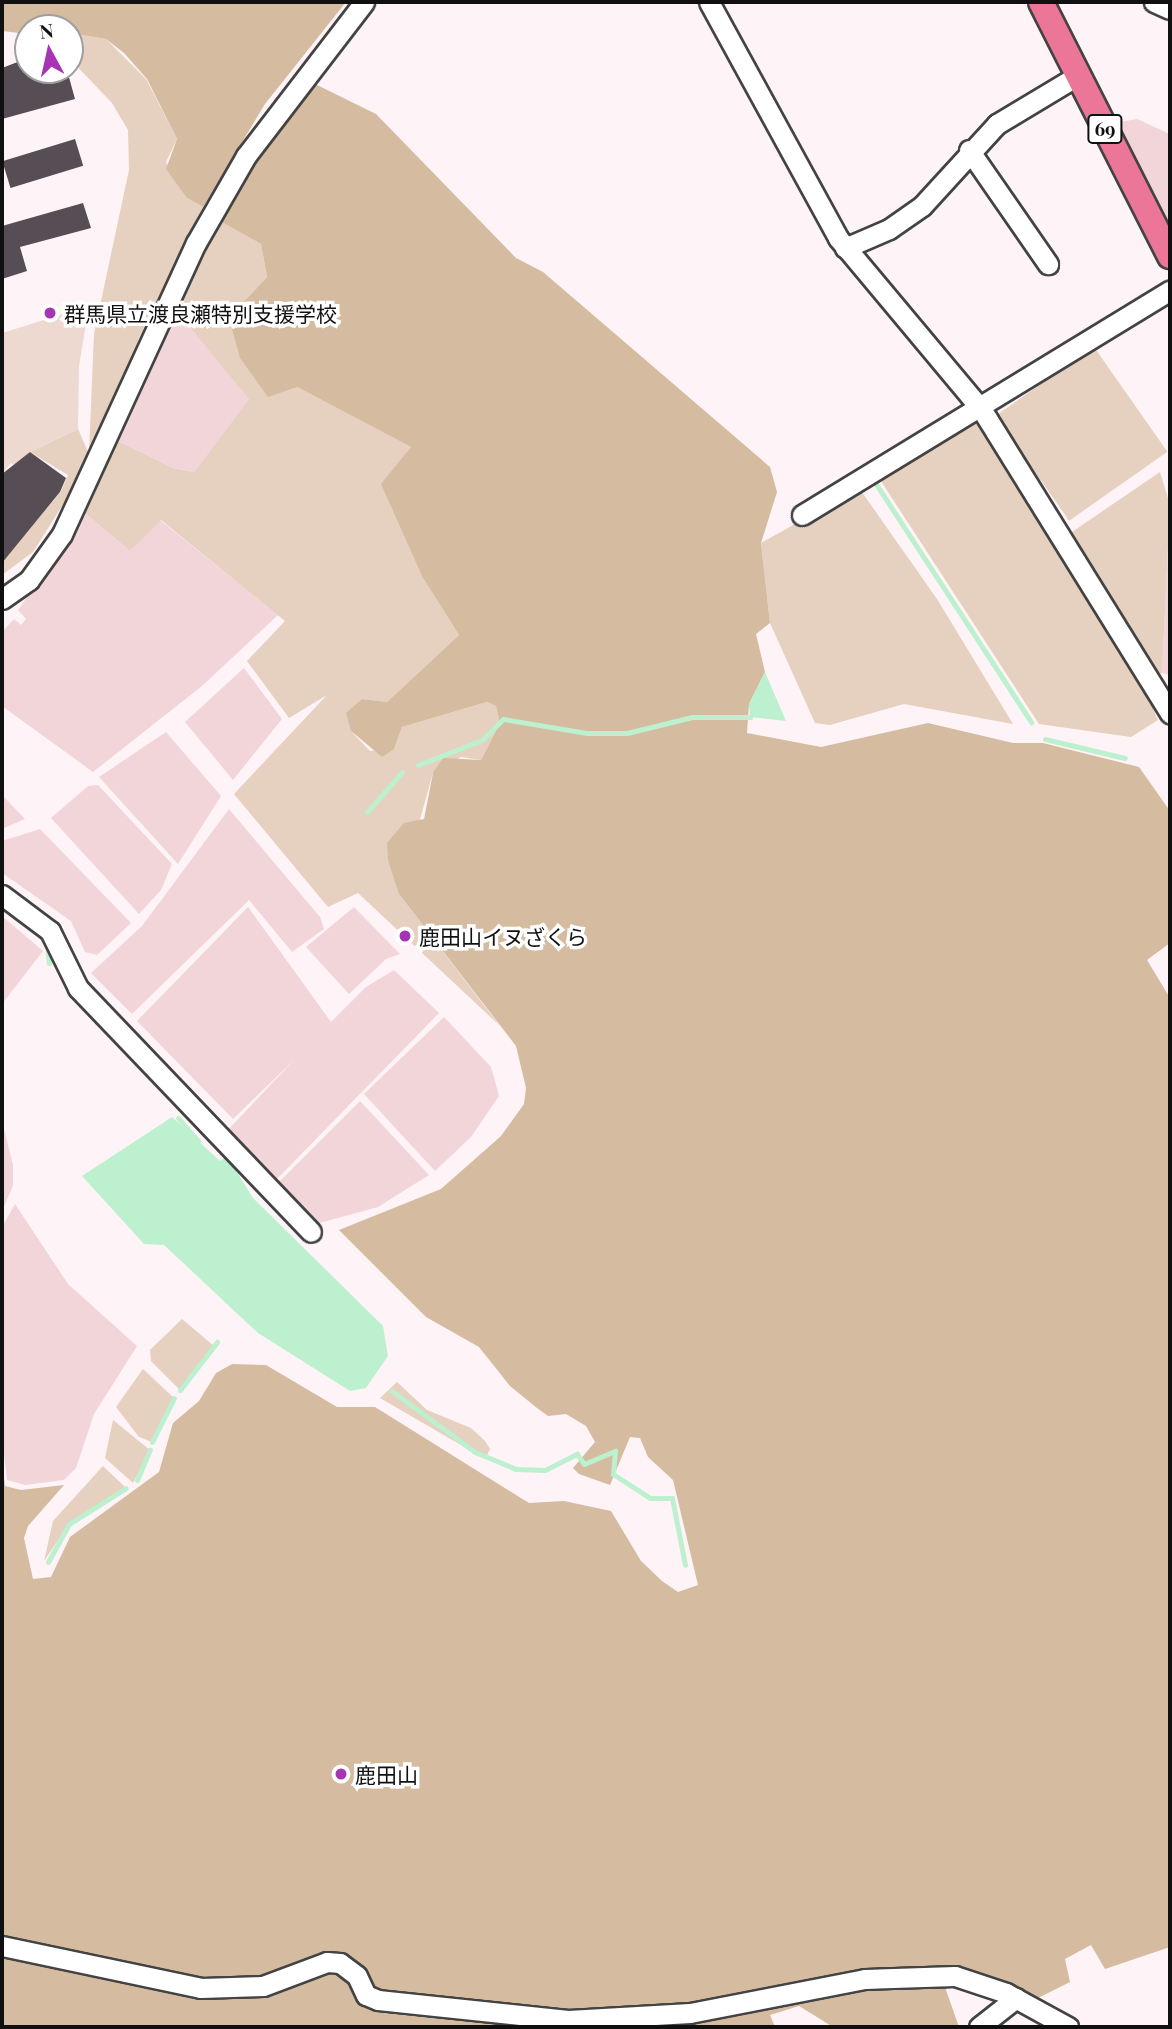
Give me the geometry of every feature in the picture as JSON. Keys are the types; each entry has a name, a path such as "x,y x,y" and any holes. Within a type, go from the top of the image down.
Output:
{"main road":[{"name":"69","path":"1041,2 1170,256"}],"street":[{"path":"2,599 29,580 62,534 196,243 253,145 364,2"},
{"path":"709,2 845,247 978,404 1170,713"},
{"path":"1154,2 1170,9"},
{"path":"845,247 889,229 922,206 969,150 1012,113 1077,76"},
{"path":"969,150 1048,264"},
{"path":"802,515 978,404 1170,290"},
{"path":"2,895 50,931 78,988 219,1133 264,1184 262,1196 306,1235"},
{"path":"2,1946 201,1988 264,1986 327,1962 340,1963 357,1976 366,1995 378,2000 568,2021 690,2013 910,1973 954,1976 1016,1998 1069,2027"},
{"path":"979,2027 1016,1998"}],"shaded area":[{"path":"2,2 346,2 265,104 203,207 187,198 166,169 177,139 147,79 124,53 106,39 84,35 84,14 14,14 14,32 2,31"},
{"path":"84,35 106,39 146,79 177,139 166,162 187,198 203,207 139,338 115,399 89,457 69,495 33,552 2,575 2,561 60,493 68,475 30,452 78,429 89,454 94,334 129,170 128,130 112,103 84,74"},
{"path":"311,82 376,114 516,258 543,272 770,467 777,492 761,543 770,623 756,634 765,672 749,704 747,733 821,747 928,723 1013,743 1043,743 1139,767 1170,811 1170,943 1147,960 1170,998 1170,1947 1105,1969 1091,1945 1065,1959 1070,1982 1038,1998 1012,1985 949,1981 946,1990 959,2027 833,2027 799,2006 770,2015 775,2027 2,2027 2,1462 5,1486 21,1490 64,1485 28,1526 24,1538 33,1579 51,1577 70,1537 159,1472 173,1423 199,1401 216,1373 232,1364 266,1365 337,1407 375,1407 529,1503 564,1501 611,1511 641,1561 662,1581 678,1592 698,1585 673,1480 648,1457 640,1438 630,1437 610,1485 579,1474 573,1468 595,1442 586,1426 566,1414 548,1416 537,1408 510,1386 479,1347 426,1317 339,1230 441,1189 501,1136 524,1104 526,1088 516,1046 399,894 388,860 387,843 404,823 424,819 433,773 443,758 481,760 500,723 496,706 487,702 402,727 394,749 382,757 351,731 346,713 362,699 387,702 459,635 423,578 381,484 411,447 297,387 268,397 240,358 232,329 239,307 267,277 261,244 218,220 249,165"},
{"path":"1137,119 1170,134 1170,227 1115,123"},
{"path":"218,220 261,244 267,277 239,307 232,329 297,387 411,447 402,459 423,578 459,635 387,702 362,699 351,731 370,751 394,749 402,727 487,702 496,706 500,723 481,760 461,757 433,773 399,894 499,1025 358,893 328,907 234,794 327,695 289,718 247,661 285,621 161,520 130,551 85,513 116,440 173,468 194,472 249,399 176,310"},
{"path":"89,306 79,366 78,429 30,452 17,466 11,463 2,474 2,333"},
{"path":"176,310 250,398 194,472 173,468 116,440"},
{"path":"1094,347 1167,452 1069,521 996,416"},
{"path":"978,416 1159,705 1153,709 1158,720 1131,737 1039,724 877,475"},
{"path":"1160,472 1170,505 1162,673 1153,679 1069,534"},
{"path":"859,488 937,599 1013,724 904,704 830,725 815,723 770,623 761,543"},
{"path":"1170,505 1170,675 1162,673"},
{"path":"85,513 130,551 160,520 278,615 202,686 93,772 2,706 2,632 14,619 21,625 26,619 18,610"},
{"path":"244,668 282,719 233,780 185,722"},
{"path":"765,672 786,721 750,717 749,704"},
{"path":"166,732 221,796 178,864 99,777"},
{"path":"98,785 172,864 161,890 139,914 51,818 88,786"},
{"path":"2,795 25,819 2,829"},
{"path":"229,809 320,917 324,929 292,952 249,900 132,1014 91,973 142,926"},
{"path":"40,829 131,923 97,955 85,952 71,921 2,873 2,841"},
{"path":"248,907 331,1022 366,987 394,970 439,1013 275,1181 226,1132 294,1060 233,1119 137,1021"},
{"path":"354,907 400,954 386,959 349,994 306,947"},
{"path":"2,916 43,951 2,1004"},
{"path":"444,1017 491,1067 499,1096 471,1137 435,1171 364,1094"},
{"path":"360,1101 429,1175 378,1207 316,1224 277,1184"},
{"path":"172,1117 220,1161 227,1156 253,1198 383,1326 388,1356 366,1388 350,1391 258,1333 164,1245 144,1244 82,1176"},
{"path":"2,1121 13,1165 13,1186 2,1211"},
{"path":"15,1204 68,1284 137,1346 94,1414 76,1468 64,1480 25,1485 7,1480 2,1438 2,1227"},
{"path":"182,1319 214,1346 180,1390 151,1361 150,1350"},
{"path":"143,1369 174,1398 152,1442 139,1437 116,1407"},
{"path":"397,1382 427,1410 471,1428 490,1449 485,1459 380,1398"},
{"path":"113,1420 150,1450 133,1483 105,1458"},
{"path":"103,1466 126,1488 69,1524 44,1561 53,1521"}],"building":[{"path":"14,63 14,84 71,84 75,99 2,119 2,68"},
{"path":"75,139 83,166 11,188 2,161"},
{"path":"83,203 91,228 20,247 27,271 2,279 2,226"},
{"path":"30,452 66,478 60,492 2,563 2,474"}],"waterway":[{"path":"874,481 1031,722"},
{"path":"418,765 482,740 503,719 587,733 627,733 692,717 750,717"},
{"path":"1045,739 1125,758"},
{"path":"367,812 402,772"},
{"path":"14,916 47,941 49,963"},
{"path":"178,1118 198,1141 193,1148"},
{"path":"180,1390 217,1342"},
{"path":"392,1391 475,1452 516,1469 545,1470 577,1454 584,1464 615,1451 613,1474 650,1498 672,1498 685,1565"},
{"path":"152,1442 174,1398"},
{"path":"137,1480 150,1450"},
{"path":"48,1562 69,1524 126,1488"}],"place":[{"name":"群馬県立渡良瀬特別支援学校","path":"50,313"},
{"name":"鹿田山イヌざくら","path":"405,936"},
{"name":"鹿田山","path":"341,1774"}]}
